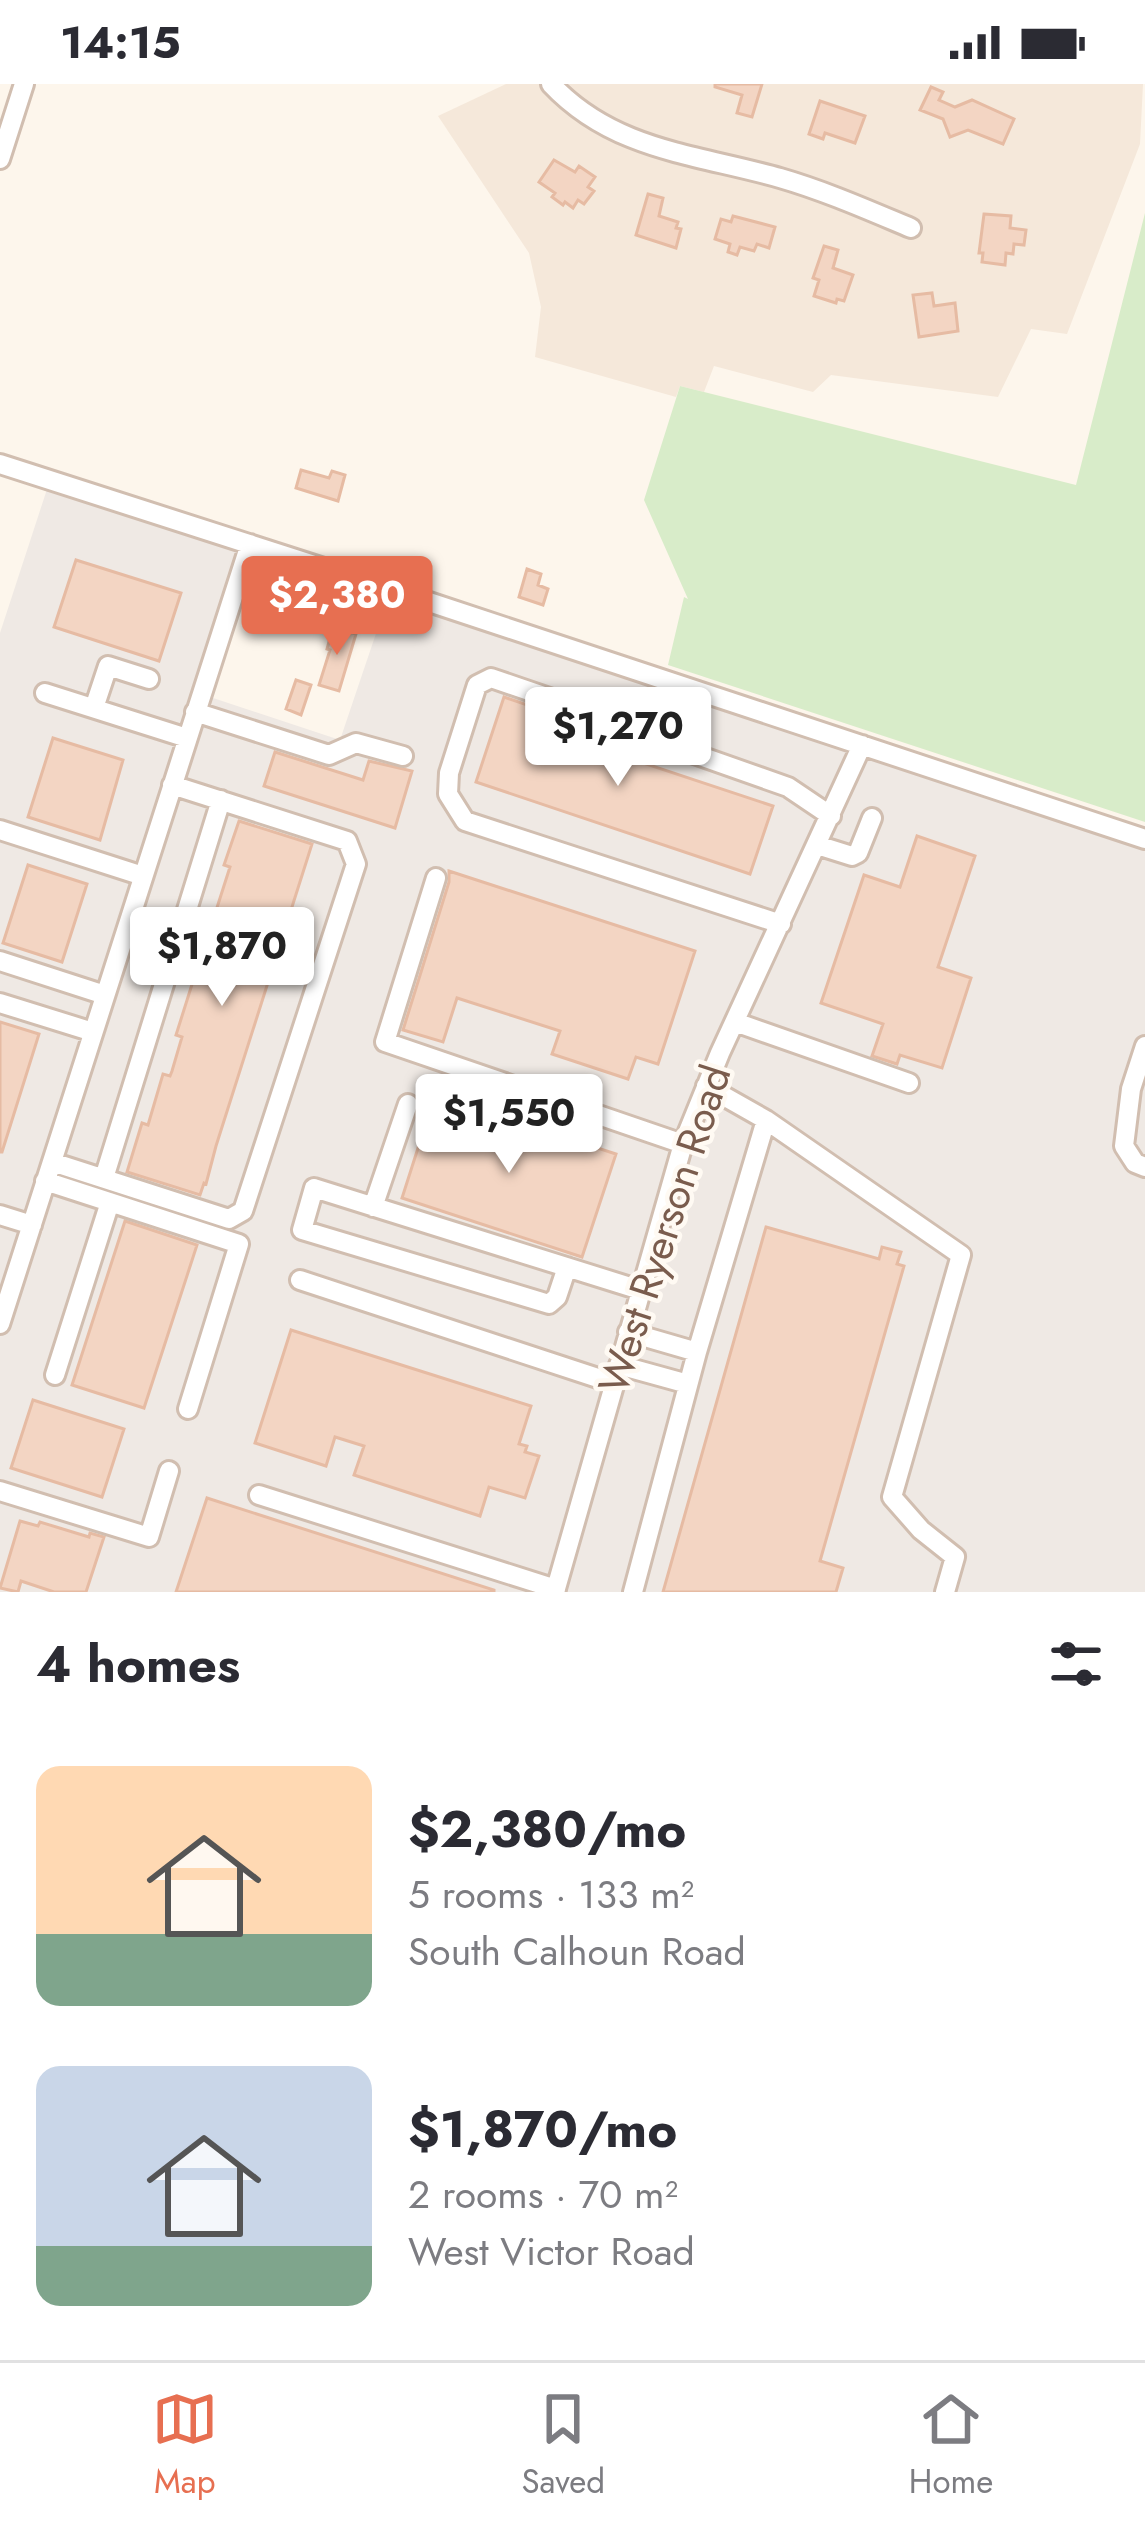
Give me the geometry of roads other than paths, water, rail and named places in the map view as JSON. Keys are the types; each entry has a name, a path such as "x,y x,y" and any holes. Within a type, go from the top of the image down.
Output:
{"street":[{"path":"0,158 24,84"},
{"path":"551,84 590,119 623,136 821,191 911,228"},
{"path":"0,464 1145,839"},
{"path":"0,1324 250,544"},
{"path":"94,707 109,666 149,679"},
{"path":"781,924 465,821 448,794 449,773 477,685 490,678 602,716 632,732 788,787 831,816"},
{"path":"45,693 187,737"},
{"path":"195,712 329,755 356,742 403,756"},
{"name":"West Ryerson Road","path":"555,1590 683,1144 862,745"},
{"path":"49,1172 104,1178 229,1219 243,1211 356,864 347,841 172,785"},
{"path":"104,1178 221,800"},
{"path":"817,845 852,856 858,853 872,818"},
{"path":"0,830 143,876"},
{"path":"436,878 385,1042 683,1144"},
{"path":"0,961 105,995"},
{"path":"0,1003 93,1032"},
{"path":"735,1022 909,1083"},
{"path":"1140,1165 1124,1146 1131,1089 1145,1046"},
{"path":"706,1086 766,1120 961,1255 892,1497 921,1530 955,1557 945,1592"},
{"path":"373,1207 408,1104"},
{"path":"632,1592 766,1120"},
{"path":"49,1172 110,1202 238,1244 188,1409"},
{"path":"567,1267 557,1297 549,1304 302,1230 314,1188 373,1207 567,1267 640,1290"},
{"path":"55,1375 110,1202"},
{"path":"0,1215 32,1225"},
{"path":"300,1280 616,1374 688,1384"},
{"path":"628,1332 697,1352"},
{"path":"0,1491 149,1537 169,1471"},
{"path":"259,1495 555,1590"}]}
